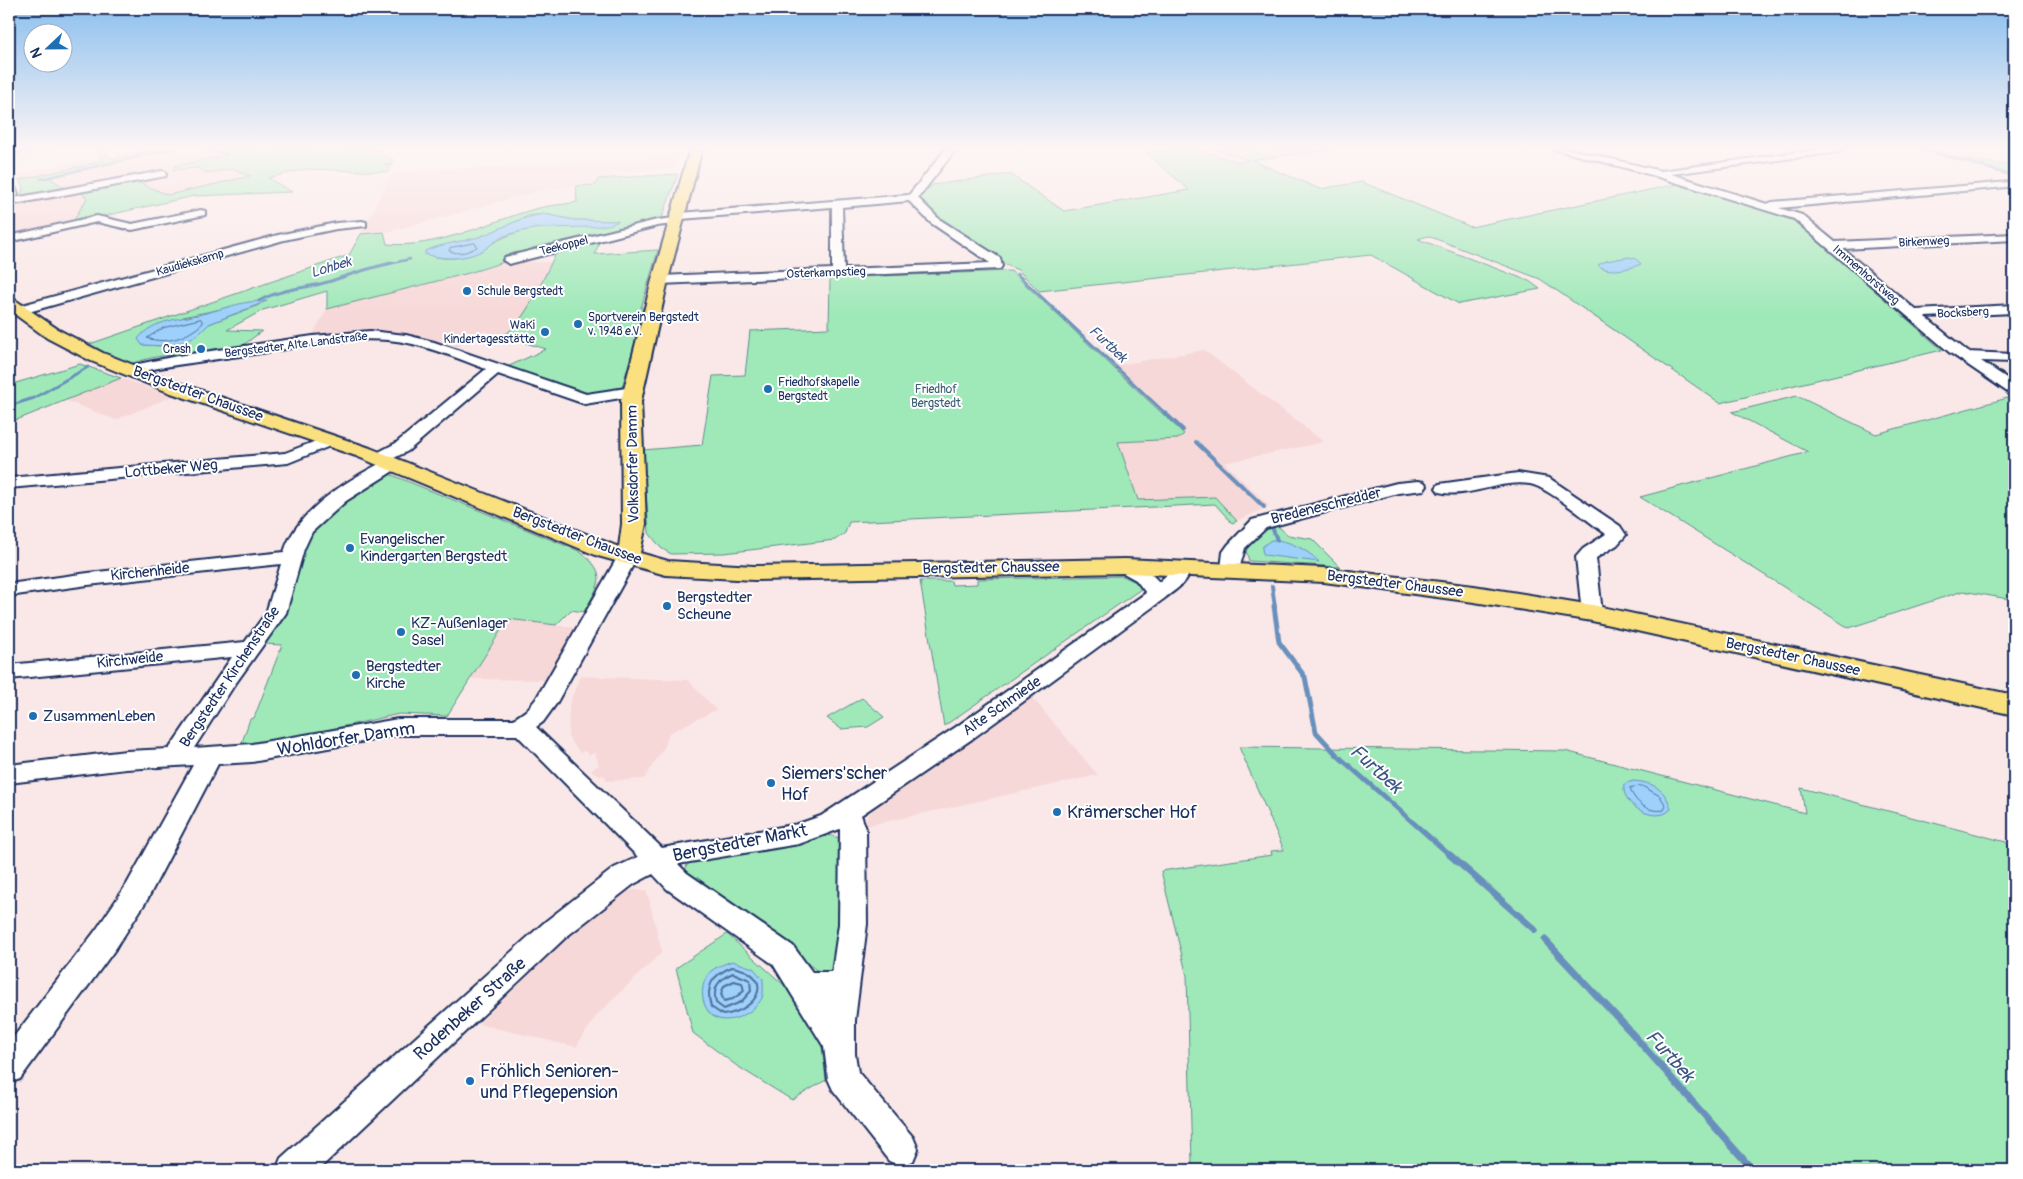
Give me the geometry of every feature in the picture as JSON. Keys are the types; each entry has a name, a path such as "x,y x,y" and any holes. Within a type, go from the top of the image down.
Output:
{"main road":[{"name":"Volksdorfer Damm","path":"627,558 632,542 634,524 633,392 660,280 682,204"},
{"name":"Bergstedter Chaussee","path":"12,306 78,348 129,370 386,462 627,558 680,570 754,573 1125,566 1232,569 1324,575 1474,594 1592,613 2014,705"},
{"path":"584,541 615,538 627,532 634,524"}],"street":[{"name":"Teekoppel","path":"509,260 678,218 837,204"},
{"path":"837,204 838,273"},
{"name":"Osterkampstieg","path":"660,280 991,268 998,264 935,221 918,204"},
{"name":"Immenhorstweg","path":"1758,204 1798,217 1911,314 1964,356 2014,390"},
{"path":"1765,206 1787,204"},
{"path":"9,239 96,219 106,219 121,227 132,228 201,213"},
{"name":"Kaudiekskamp","path":"12,306 282,237 336,226 362,224"},
{"name":"Birkenweg","path":"1833,246 2014,237"},
{"name":"Bocksberg","path":"1911,314 2014,309"},
{"name":"Bergstedter Alte Landstraße","path":"129,370 155,364 275,346 359,336 383,336 422,342 585,399 633,392"},
{"path":"1964,356 2014,358"},
{"name":"Bergstedter Kirchenstraße","path":"176,757 234,670 276,613 285,589 292,557 307,526 355,485 386,462 497,367"},
{"name":"Lottbeker Weg","path":"9,483 288,458 329,441"},
{"name":"Bredeneschredder","path":"1232,569 1233,552 1237,545 1258,524 1397,488 1418,486 1419,483 1432,480 1445,488 1468,487 1511,477 1533,478 1543,482 1613,530 1617,536 1614,540 1591,550 1586,557 1592,613"},
{"name":"Kirchenheide","path":"9,590 88,579 292,557"},
{"name":"Volksdorfer Damm","path":"522,725 535,716 546,704 627,558"},
{"path":"1125,566 1143,576 1158,594"},
{"name":"Alte Schmiede","path":"844,814 964,733 1158,594 1180,574 1180,567"},
{"name":"Kirchweide","path":"9,672 252,648"},
{"path":"522,725 532,738 639,841 656,860"},
{"name":"Wohldorfer Damm","path":"9,774 114,761 268,751 398,727 500,729 522,725"},
{"name":"Bergstedter Kirchenstraße","path":"9,1068 106,939 137,892 210,755"},
{"name":"Bergstedter Markt","path":"656,860 696,850 799,834 821,827 844,814 852,821 852,924 838,1043 844,1079 901,1150"},
{"name":"Bergstedter Markt","path":"656,860 677,881 783,955 804,985 838,1043"},
{"name":"Rodenbeker Straße","path":"293,1170 573,914 624,876 656,860"},
{"path":"804,985 845,984"}],"shaded area":[{"path":"16,204 83,204 75,218 77,222 9,238 9,213"},
{"path":"376,204 491,204 391,231 361,234"},
{"name":"Schule Bergstedt","path":"510,262 551,262 524,314 512,331 503,336 484,331 457,347 450,343 387,332 365,332 310,339 327,309"},
{"path":"1204,350 1324,442 1225,463 1269,506 1237,521 1215,497 1138,500 1118,442 1178,439 1184,434 1112,366"},
{"path":"121,378 173,396 116,420 64,400"},
{"path":"508,619 576,628 545,680 471,679"},
{"path":"580,676 688,680 716,710 669,733 665,746 644,779 607,781 604,775 600,776 591,770 599,765 595,753 589,755 585,751 580,753 568,737 569,705"},
{"path":"1031,696 1098,775 861,827 877,802"},
{"path":"647,891 662,952 597,1015 576,1047 478,1024 579,926 622,892"}],"green space":[{"path":"83,204 158,204 77,222 75,218"},
{"path":"564,204 667,204 662,218 615,231 612,230 532,248 536,252 469,273 327,309 327,291 263,310 227,330 262,331 242,346 155,357 124,365 81,347 349,255 361,234 384,232 387,244 425,242 443,239 517,214","holes":["544,214 574,220 618,221 522,231 509,235 466,256 441,258 425,254 483,236 528,216","259,301 259,305 209,324 199,334 184,342 165,346 142,345 183,317"]},
{"path":"923,204 1054,204 1064,211 1106,204 1415,204 1471,227 1582,204 1748,204 1794,219 1942,350 1720,403 1540,279 1428,236 1418,239 1529,281 1540,289 1459,304 1371,255 1039,291 1018,270 1006,265 941,221"},
{"name":"Sportverein Bergstedt v. 1948 e.V.","path":"600,240 595,254 658,250 641,308 645,309 622,387 591,395 507,367 546,349 503,336 527,310 557,251"},
{"name":"Friedhof Bergstedt","path":"1011,271 1184,434 1178,439 1118,442 1138,500 1215,497 1237,521 1232,523 1215,504 849,522 845,533 835,540 724,553 671,554 661,548 649,533 643,450 702,445 713,376 745,375 750,331 829,328 830,278"},
{"path":"80,364 121,378 9,423 9,385"},
{"path":"1797,396 1876,434 2011,397 2014,399 2014,600 1963,591 1849,628 1640,497 1808,452 1732,412"},
{"path":"387,473 579,551 589,559 598,573 599,580 594,594 584,612 571,610 556,625 508,619 447,716 399,714 268,743 250,745 242,742 250,719 254,718 282,645 265,644 284,611 304,532"},
{"path":"1272,521 1288,535 1312,539 1340,567 1249,561 1246,551 1255,536"},
{"path":"1123,576 1140,584 1141,589 944,726 920,581 951,581 952,585 977,584 977,579"},
{"path":"862,698 884,717 868,727 841,729 827,718"},
{"path":"1239,747 1565,751 1805,813 1801,788 2006,842 2014,853 2014,1170 1190,1170 1192,1163 1187,976 1161,871 1272,855 1271,851 1284,850"},
{"path":"829,835 839,838 843,846 842,955 836,968 828,971 821,972 815,969 684,874 687,865 696,859 805,843"},
{"path":"727,934 785,986 821,1038 826,1080 792,1100 737,1066 693,1033 676,968"}],"water":[{"path":"544,214 574,220 618,221 603,226 542,228 517,232 500,238 478,253 463,257 448,258 425,254 425,251 432,248 482,236 520,220"},
{"path":"1629,257 1636,259 1641,264 1631,268 1613,270 1602,268 1598,265 1606,261"},
{"path":"267,301 209,324 199,334 184,342 165,346 142,345 138,339 151,327 169,321 244,303"},
{"path":"1271,540 1284,541 1297,546 1319,562 1264,555 1263,546"},
{"path":"1633,781 1646,783 1657,788 1666,796 1671,809 1657,815 1641,811 1633,806 1624,792 1624,784"},
{"path":"732,961 753,968 763,979 763,996 754,1008 742,1016 722,1020 711,1014 704,1003 704,982 711,971 718,966"}],"waterway":[{"name":"Lohbek","path":"385,265 410,259"},
{"name":"Lohbek","path":"259,301 285,291 322,284 391,263"},
{"name":"Furtbek","path":"1017,274 1166,414"},
{"name":"Lohbek","path":"9,406 34,398 88,367"},
{"name":"Furtbek","path":"1164,412 1183,430"},
{"name":"Furtbek","path":"1196,442 1264,507"},
{"name":"Furtbek","path":"1271,524 1277,540"},
{"name":"Furtbek","path":"1272,586 1275,607"},
{"name":"Furtbek","path":"1274,606 1279,642 1305,677 1316,732 1338,756 1452,857"},
{"name":"Furtbek","path":"1450,855 1535,930"},
{"name":"Furtbek","path":"1545,940 1629,1030 1753,1170"}],"place":[{"name":"Schule Bergstedt","path":"467,291"},
{"name":"Sportverein Bergstedt v. 1948 e.V.","path":"578,324"},
{"name":"WaKi Kindertagesstätte","path":"545,332"},
{"name":"Crash","path":"201,349"},
{"name":"Friedhofskapelle Bergstedt","path":"768,389"},
{"name":"Evangelischer Kindergarten Bergstedt","path":"350,548"},
{"name":"Bergstedter Scheune","path":"667,606"},
{"name":"KZ-Außenlager Sasel","path":"401,632"},
{"name":"Bergstedter Kirche","path":"356,675"},
{"name":"ZusammenLeben","path":"33,716"},
{"name":"Siemers'scher Hof","path":"771,783"},
{"name":"Krämerscher Hof","path":"1057,812"},
{"name":"Fröhlich Senioren- und Pflegepension","path":"470,1081"}]}
